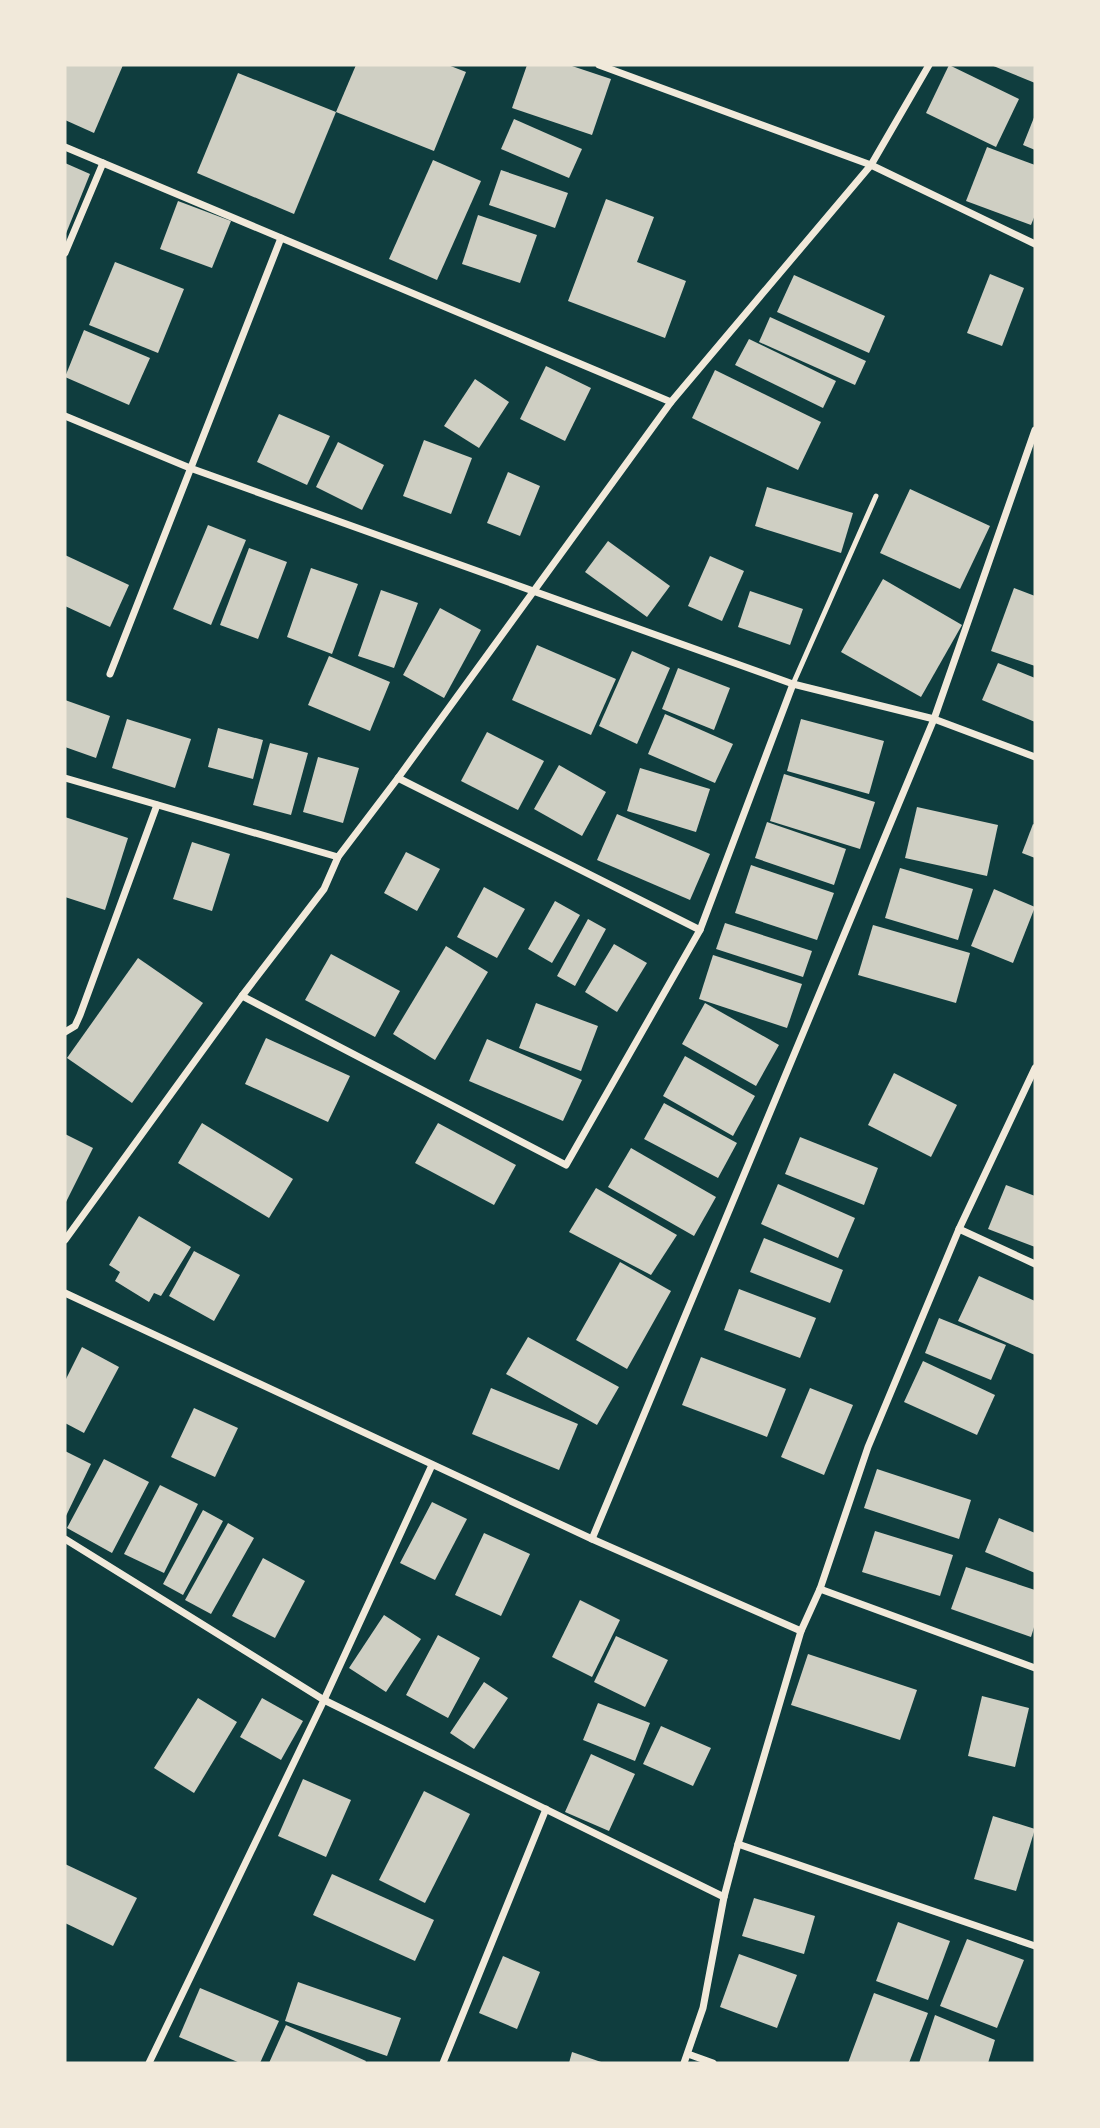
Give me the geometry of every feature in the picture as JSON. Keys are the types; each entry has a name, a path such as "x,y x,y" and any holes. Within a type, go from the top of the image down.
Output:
{"street":[{"path":"599,65 871,165 1035,244"},
{"path":"65,1240 242,996 324,889 338,857 671,402 871,165 929,65"},
{"path":"65,147 671,402"},
{"path":"65,253 103,163"},
{"path":"110,674 281,238"},
{"path":"65,416 190,468 793,684 934,719 1035,757"},
{"path":"592,1539 934,719 1035,430"},
{"path":"242,996 566,1165 700,930 793,684"},
{"path":"65,778 338,857"},
{"path":"398,778 700,930"},
{"path":"65,1032 75,1026 80,1015 157,805"},
{"path":"684,2063 703,2008 724,1896 738,1844 801,1631 820,1590 867,1447 959,1229 1035,1068"},
{"path":"959,1229 1035,1264"},
{"path":"65,1293 592,1539 801,1631"},
{"path":"149,2063 324,1700 432,1465"},
{"path":"65,1539 324,1700 724,1896"},
{"path":"820,1590 1035,1668"},
{"path":"443,2063 546,1809"},
{"path":"738,1844 1035,1946"},
{"path":"688,2054 713,2063"}],"lane":[{"path":"793,684 876,496"}],"building":[{"path":"65,65 123,65 94,133 65,120"},
{"path":"356,65 448,65 466,72 434,151 336,112"},
{"path":"527,65 569,65 611,79 592,135 512,108"},
{"path":"949,65 1019,99 996,147 926,113"},
{"path":"991,65 1035,65 1035,83"},
{"path":"238,73 336,112 294,214 197,173"},
{"path":"1035,115 1035,150 1023,145"},
{"path":"514,119 582,149 569,178 501,149"},
{"path":"987,147 1035,165 1035,215 1031,225 966,201"},
{"path":"433,160 481,181 437,280 389,259"},
{"path":"65,163 90,174 65,236"},
{"path":"501,170 568,193 555,228 489,205"},
{"path":"606,199 654,217 637,262 686,281 665,338 568,301"},
{"path":"178,201 231,221 212,268 160,249"},
{"path":"478,215 537,235 520,283 462,264"},
{"path":"115,262 184,289 158,353 89,325"},
{"path":"990,274 1024,288 1002,346 967,333"},
{"path":"794,275 885,316 869,353 777,312"},
{"path":"770,317 866,361 855,385 759,342"},
{"path":"84,330 150,358 129,405 65,377"},
{"path":"749,339 836,381 823,408 735,365"},
{"path":"546,366 591,388 565,441 520,419"},
{"path":"715,370 821,422 798,470 692,418"},
{"path":"475,379 509,402 479,448 444,426"},
{"path":"279,414 330,436 307,485 257,462"},
{"path":"424,440 472,458 451,514 403,496"},
{"path":"338,442 384,465 362,510 316,487"},
{"path":"508,472 540,486 520,536 487,523"},
{"path":"767,487 853,513 841,553 755,526"},
{"path":"910,489 990,526 960,589 880,553"},
{"path":"208,525 246,540 211,625 173,609"},
{"path":"608,541 670,586 647,617 585,572"},
{"path":"249,548 287,562 258,639 220,625"},
{"path":"65,555 129,585 110,627 65,606"},
{"path":"710,556 744,571 722,621 688,606"},
{"path":"311,568 358,584 332,654 287,637"},
{"path":"883,579 962,625 921,697 841,652"},
{"path":"1014,588 1035,596 1035,666 991,651"},
{"path":"381,590 418,603 394,668 358,656"},
{"path":"750,591 803,609 790,645 738,627"},
{"path":"440,608 481,630 444,698 403,675"},
{"path":"537,645 616,679 591,735 512,700"},
{"path":"632,651 670,668 637,744 599,726"},
{"path":"329,656 390,682 370,731 308,705"},
{"path":"998,663 1035,678 1035,722 982,700"},
{"path":"678,668 730,688 714,730 662,709"},
{"path":"65,700 110,716 96,758 65,747"},
{"path":"665,714 733,744 715,783 648,754"},
{"path":"127,719 191,739 175,788 112,768"},
{"path":"801,719 884,741 869,794 787,771"},
{"path":"218,728 263,740 253,779 208,767"},
{"path":"487,732 544,761 518,810 461,781"},
{"path":"270,743 308,753 291,815 253,805"},
{"path":"318,757 359,768 343,823 303,812"},
{"path":"559,765 606,792 582,836 534,809"},
{"path":"640,768 710,789 696,832 627,811"},
{"path":"784,774 875,802 860,849 770,821"},
{"path":"917,807 998,825 987,876 905,858"},
{"path":"617,814 710,854 690,900 597,860"},
{"path":"65,817 128,838 105,910 65,897"},
{"path":"767,822 846,849 834,885 755,858"},
{"path":"1033,824 1035,825 1035,858 1022,853"},
{"path":"192,842 230,854 212,911 173,899"},
{"path":"406,852 440,869 417,911 384,893"},
{"path":"751,865 834,893 817,940 735,913"},
{"path":"900,868 973,889 958,940 885,918"},
{"path":"484,887 525,909 497,958 457,937"},
{"path":"994,889 1035,907 1013,963 971,946"},
{"path":"555,901 580,915 552,963 528,949"},
{"path":"588,919 606,929 575,986 557,976"},
{"path":"725,923 812,951 803,977 716,949"},
{"path":"873,925 970,953 956,1003 858,975"},
{"path":"614,944 647,963 617,1012 585,992"},
{"path":"446,946 488,972 435,1060 393,1034"},
{"path":"331,954 400,991 375,1037 305,1000"},
{"path":"713,955 802,984 787,1028 699,999"},
{"path":"138,958 203,1003 132,1103 67,1058"},
{"path":"536,1003 598,1026 581,1071 519,1048"},
{"path":"705,1003 779,1045 756,1086 682,1044"},
{"path":"266,1038 350,1076 328,1122 245,1084"},
{"path":"487,1039 582,1080 563,1121 469,1081"},
{"path":"685,1056 755,1096 733,1136 663,1096"},
{"path":"894,1073 957,1105 931,1157 868,1125"},
{"path":"664,1103 737,1143 718,1178 644,1139"},
{"path":"202,1123 293,1179 269,1218 178,1163"},
{"path":"438,1123 516,1165 494,1205 415,1163"},
{"path":"65,1134 93,1148 65,1204"},
{"path":"800,1137 878,1168 864,1205 785,1174"},
{"path":"631,1148 716,1197 694,1236 608,1187"},
{"path":"778,1184 855,1218 838,1258 761,1224"},
{"path":"1006,1185 1035,1196 1035,1247 988,1229"},
{"path":"596,1188 677,1235 651,1275 569,1232"},
{"path":"139,1216 191,1247 161,1296 154,1293 149,1302 115,1281 120,1272 109,1265"},
{"path":"764,1238 843,1270 830,1303 750,1272"},
{"path":"194,1251 240,1275 214,1321 169,1296"},
{"path":"620,1262 671,1291 627,1369 576,1340"},
{"path":"979,1276 1035,1301 1035,1355 958,1321"},
{"path":"739,1289 816,1318 800,1358 724,1330"},
{"path":"939,1318 1006,1345 991,1380 925,1353"},
{"path":"528,1337 619,1387 597,1425 506,1374"},
{"path":"82,1347 119,1367 84,1433 65,1423 65,1381"},
{"path":"701,1357 786,1389 767,1437 682,1405"},
{"path":"923,1361 995,1395 977,1435 904,1402"},
{"path":"491,1388 578,1424 559,1470 472,1434"},
{"path":"810,1388 853,1405 824,1475 781,1457"},
{"path":"194,1408 238,1428 215,1477 171,1457"},
{"path":"65,1451 91,1464 65,1518"},
{"path":"104,1459 149,1482 112,1553 67,1528"},
{"path":"877,1469 971,1500 959,1539 864,1508"},
{"path":"160,1485 198,1504 164,1573 124,1554"},
{"path":"432,1502 467,1519 435,1580 400,1563"},
{"path":"203,1510 223,1521 183,1595 163,1584"},
{"path":"999,1518 1035,1533 1035,1573 985,1552"},
{"path":"228,1523 254,1538 211,1614 185,1600"},
{"path":"875,1531 953,1555 940,1596 862,1572"},
{"path":"484,1533 530,1554 501,1616 455,1595"},
{"path":"263,1558 305,1581 275,1638 232,1616"},
{"path":"966,1567 1035,1590 1035,1624 1031,1637 951,1609"},
{"path":"580,1600 620,1620 592,1677 552,1657"},
{"path":"384,1615 421,1639 386,1692 349,1668"},
{"path":"438,1635 480,1658 448,1718 406,1695"},
{"path":"616,1636 668,1660 645,1707 594,1682"},
{"path":"808,1654 917,1690 900,1740 791,1705"},
{"path":"484,1682 508,1698 474,1749 450,1733"},
{"path":"982,1696 1029,1708 1015,1767 968,1756"},
{"path":"198,1698 237,1722 194,1793 154,1768"},
{"path":"262,1698 303,1721 281,1760 240,1737"},
{"path":"598,1703 650,1723 635,1761 583,1740"},
{"path":"661,1726 711,1748 693,1786 643,1764"},
{"path":"591,1754 635,1774 609,1831 565,1812"},
{"path":"303,1779 351,1800 326,1857 278,1836"},
{"path":"424,1791 470,1814 425,1903 379,1880"},
{"path":"993,1816 1035,1829 1016,1891 974,1879"},
{"path":"65,1864 137,1898 113,1946 65,1923"},
{"path":"332,1874 434,1920 415,1961 313,1915"},
{"path":"754,1898 815,1916 804,1954 742,1936"},
{"path":"898,1922 950,1941 928,2000 876,1981"},
{"path":"967,1939 1024,1960 997,2028 940,2006"},
{"path":"739,1954 797,1975 777,2028 720,2007"},
{"path":"503,1956 540,1972 517,2029 479,2013"},
{"path":"298,1982 401,2018 387,2056 285,2021"},
{"path":"200,1988 279,2021 260,2063 240,2063 179,2037"},
{"path":"874,1993 928,2013 909,2063 848,2063"},
{"path":"935,2015 995,2040 988,2063 919,2063"},
{"path":"286,2025 366,2061 269,2063"},
{"path":"572,2052 604,2063 569,2063"}]}
